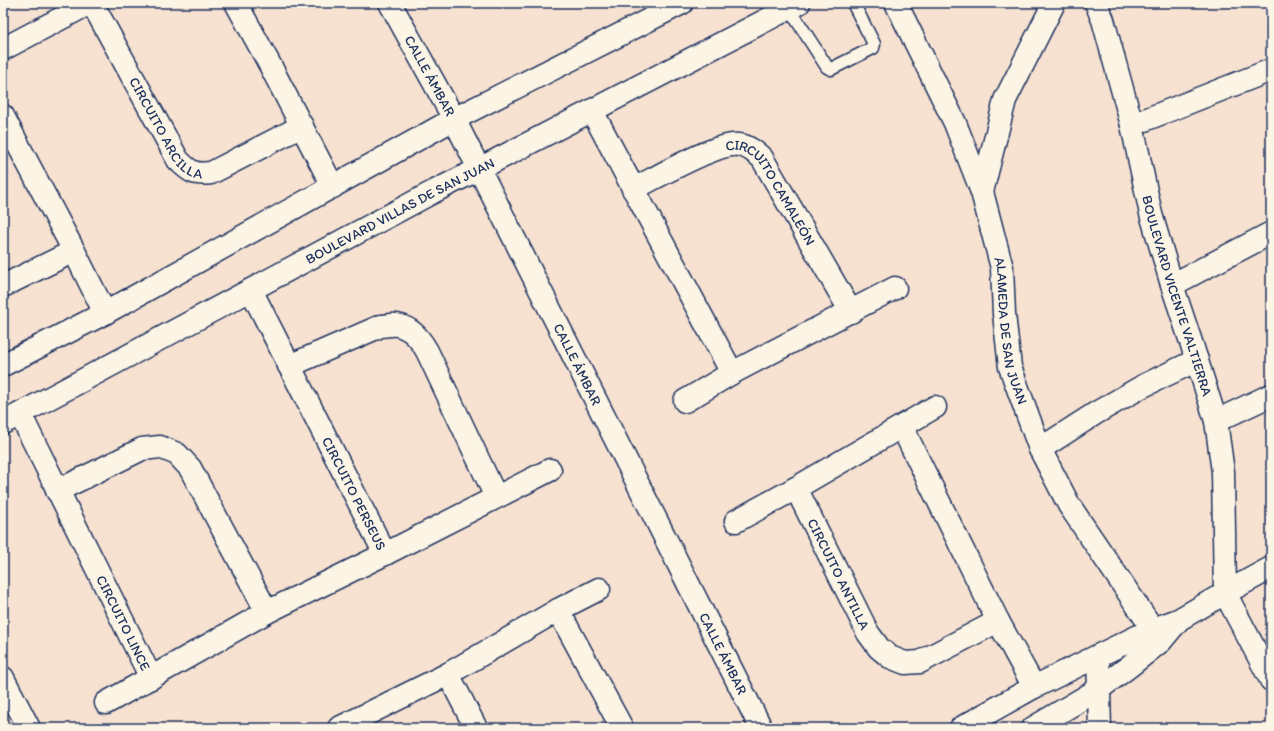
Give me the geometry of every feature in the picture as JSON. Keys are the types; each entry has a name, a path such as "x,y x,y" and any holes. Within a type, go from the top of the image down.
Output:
{"street":[{"path":"3,49 91,3"},
{"name":"CIRCUITO ARCILLA","path":"91,3 178,160 188,170 200,174 211,173 302,126"},
{"path":"236,3 333,187"},
{"name":"CALLE ÁMBAR","path":"390,3 454,119 760,728"},
{"name":"ALAMEDA DE SAN JUAN","path":"896,3 954,123 982,192 1002,268 1004,314 1010,367 1040,449 1069,505 1157,635"},
{"path":"982,192 1005,100 1054,3"},
{"name":"BOULEVARD VICENTE VALTIERRA","path":"1096,3 1103,20 1132,125 1151,214 1172,285 1216,421 1223,472 1225,593"},
{"path":"3,365 105,313 454,119 678,4"},
{"name":"BOULEVARD VILLAS DE SAN JUAN","path":"11,419 433,192 794,6"},
{"path":"1132,125 1271,70"},
{"path":"592,111 732,373"},
{"path":"3,116 105,313"},
{"name":"CIRCUITO CAMALEÓN","path":"633,189 698,156 721,147 737,144 750,148 762,158 851,312"},
{"path":"1172,285 1271,233"},
{"path":"3,286 74,251"},
{"path":"685,401 732,373 895,288"},
{"name":"CIRCUITO PERSEUS","path":"251,290 386,554 550,470"},
{"path":"289,366 381,326 397,325 410,330 420,339 427,351 496,497"},
{"path":"1040,449 1096,413 1143,386 1197,360"},
{"path":"1216,421 1271,395"},
{"path":"736,521 936,407"},
{"name":"CIRCUITO LINCE","path":"11,419 57,491 151,678 267,612 386,554"},
{"path":"902,427 998,621 1034,687"},
{"path":"57,491 142,449 160,447 177,454 190,468 267,612"},
{"name":"CIRCUITO ANTILLA","path":"796,488 868,633 879,648 890,657 905,663 920,662 998,621"},
{"path":"1033,728 1099,689 1131,665 1157,635 1178,620 1271,568"},
{"path":"339,728 448,674 558,610 598,589"},
{"path":"1225,593 1271,680"},
{"path":"558,610 622,728"},
{"path":"961,728 1034,687 1098,656 1157,635"},
{"path":"1098,656 1100,728"},
{"path":"448,674 476,728"},
{"path":"3,678 29,728"},
{"path":"106,703 151,678"}],"lane":[{"path":"794,6 827,67 831,69 873,48 874,44 853,3"}]}
